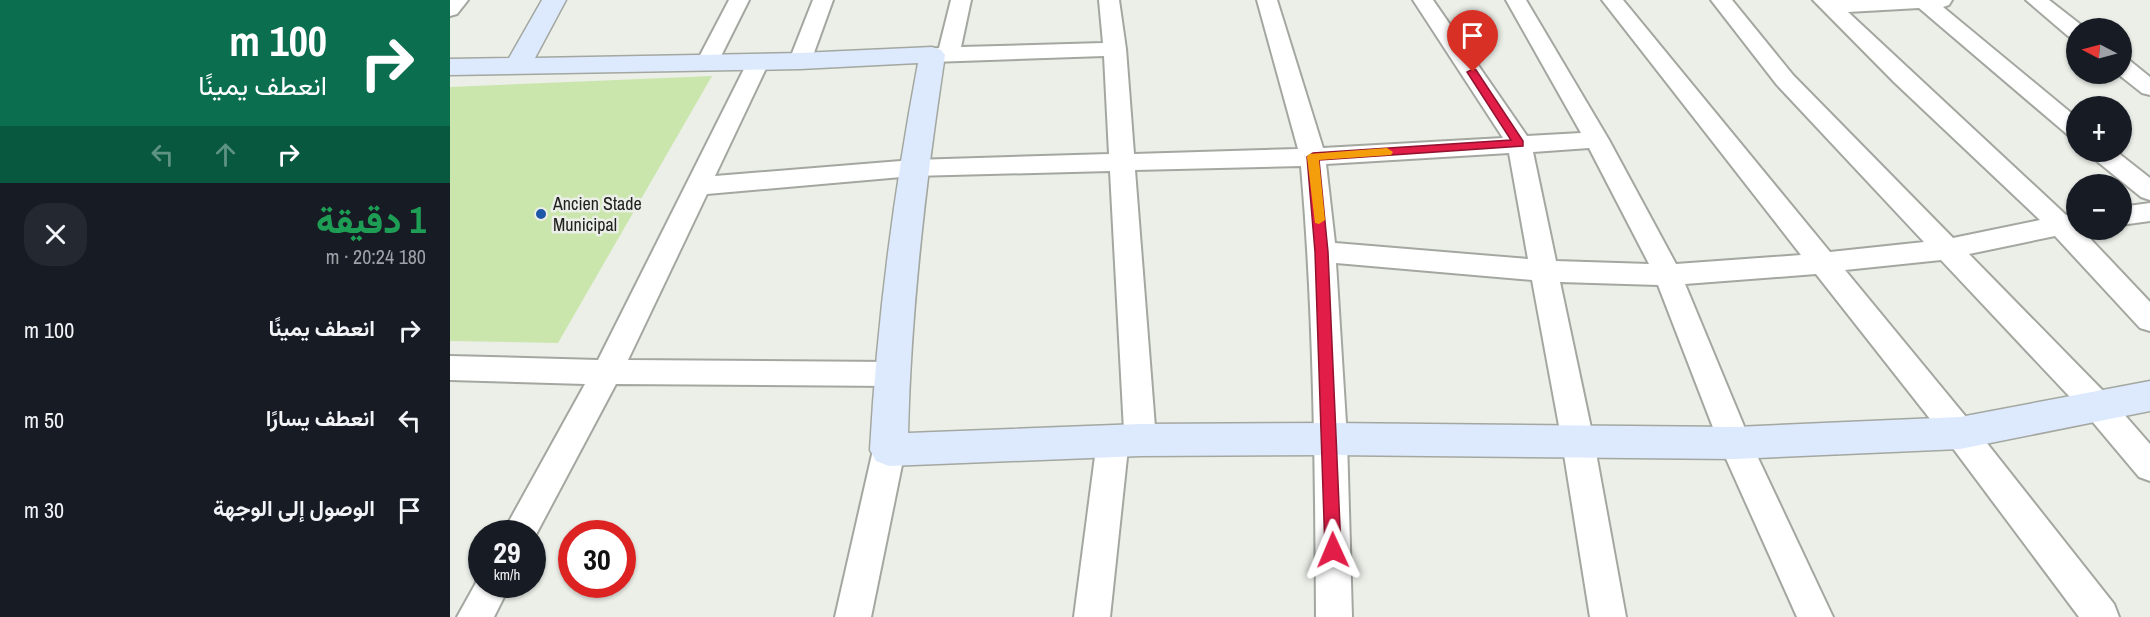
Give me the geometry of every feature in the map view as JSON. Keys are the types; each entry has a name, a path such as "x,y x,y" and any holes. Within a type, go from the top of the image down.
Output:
{"street":[{"path":"450,10 458,0"},
{"path":"518,65 554,0"},
{"path":"707,63 739,0"},
{"path":"800,61 823,0"},
{"path":"853,617 889,450 892,374 913,168 940,54 961,0"},
{"path":"1092,617 1126,440 1122,163 1115,49 1109,0"},
{"path":"1267,0 1313,157 1322,252 1330,439 1334,617"},
{"path":"1423,0 1519,143 1578,442 1608,617"},
{"path":"1516,0 1597,140 1668,275 1735,443 1815,617"},
{"path":"1612,0 1960,433 2101,617"},
{"path":"1722,0 1785,80 2097,405 2150,467"},
{"path":"1826,3 1952,0"},
{"path":"2036,0 2066,23"},
{"path":"1923,1 2066,122"},
{"path":"1826,3 1902,77 2066,221"},
{"path":"450,67 800,61 1115,49"},
{"path":"527,520 607,372 758,62"},
{"path":"2132,74 2150,88"},
{"path":"698,186 913,168 1313,157 1597,140"},
{"path":"2114,162 2150,191"},
{"path":"2132,214 2150,212"},
{"path":"1322,252 1545,271 1668,275 1822,263 1949,249 2066,225"},
{"path":"2082,240 2150,320"},
{"path":"450,368 607,372 892,374"},
{"path":"889,450 1126,440 1330,439 1735,443 1960,433 2150,396"},
{"path":"475,617 485,598"}],"green space":[{"name":"Ancien Stade Municipal","path":"712,76 558,343 450,341 450,87"}],"slow traffic":[{"path":"1319,220 1313,157 1387,152"}],"place":[{"name":"Ancien Stade Municipal","path":"541,214"}],"route":[{"path":"1333,550 1322,252 1313,157 1519,143 1473,72"}]}
